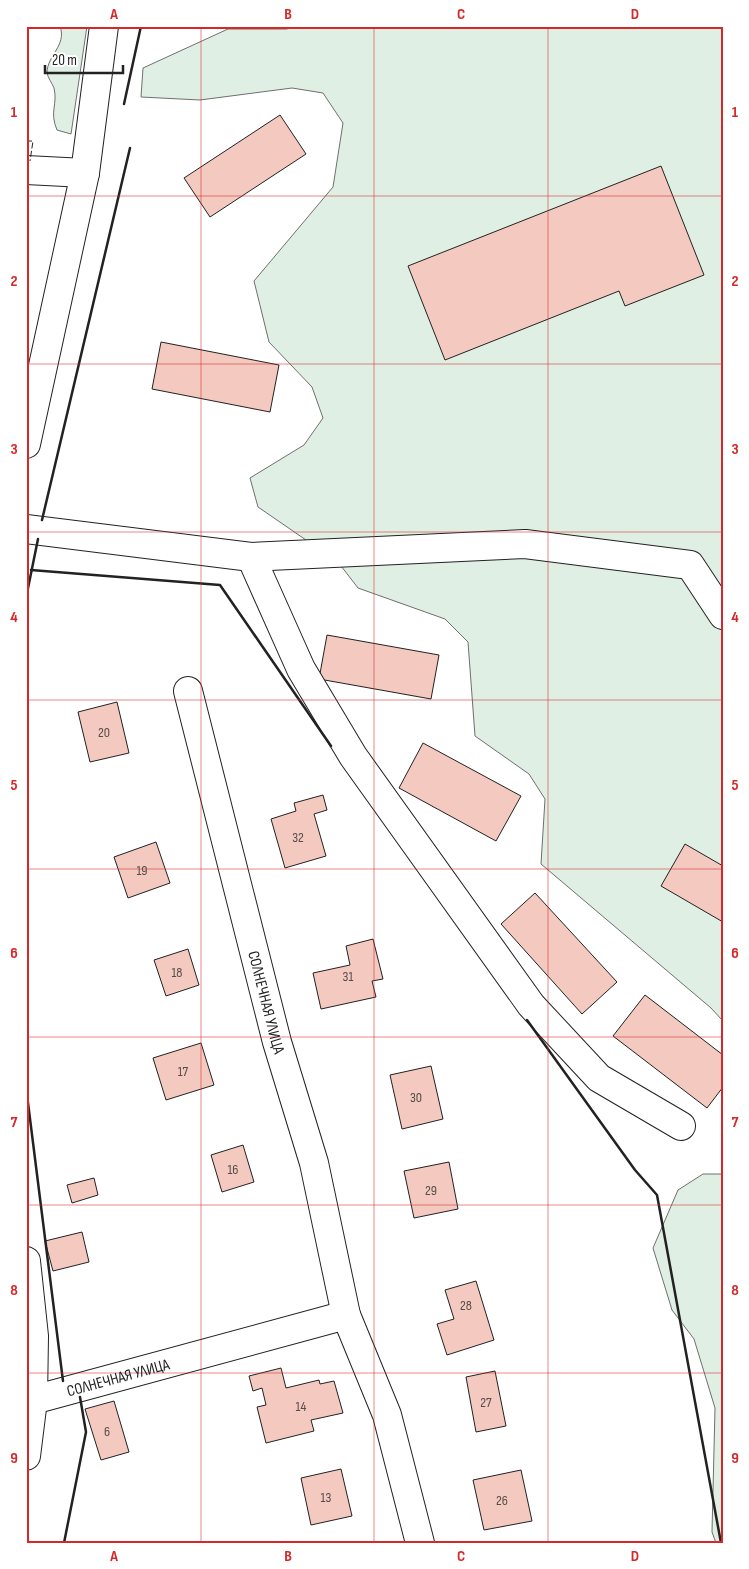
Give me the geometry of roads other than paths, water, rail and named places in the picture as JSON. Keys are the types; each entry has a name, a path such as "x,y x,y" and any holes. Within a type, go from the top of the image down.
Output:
{"street":[{"path":"26,444 85,173 104,26"},
{"path":"26,170 85,173"},
{"path":"26,529 251,557 525,544 690,565 723,615"},
{"path":"251,557 301,669 353,756 531,1005 599,1078 681,1126"},
{"name":"СОЛНЕЧНАЯ УЛИЦА","path":"188,691 274,1032 314,1163 346,1315 387,1415 420,1543"},
{"path":"26,1262 34,1336 33,1400 26,1456"},
{"name":"СОЛНЕЧНАЯ УЛИЦА","path":"33,1400 346,1315"}]}
